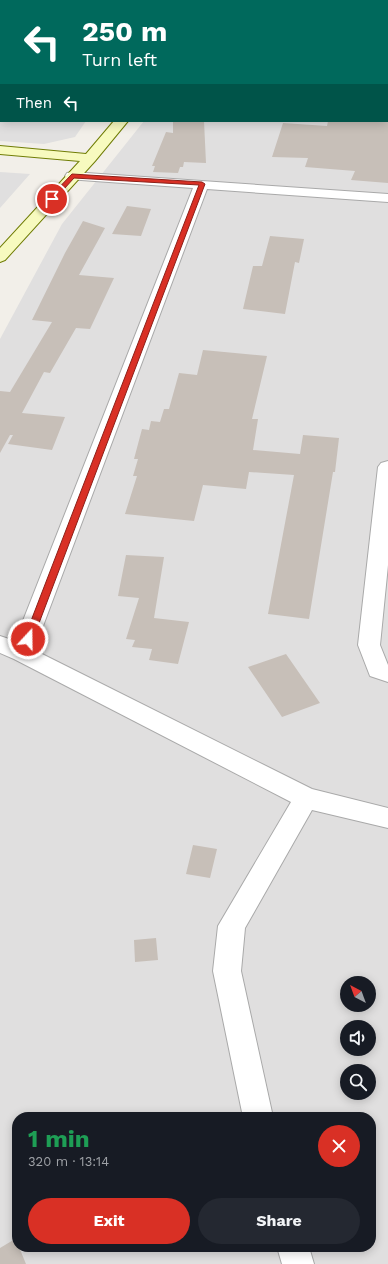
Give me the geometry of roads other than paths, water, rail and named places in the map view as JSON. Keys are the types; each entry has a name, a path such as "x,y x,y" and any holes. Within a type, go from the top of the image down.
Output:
{"street":[{"path":"0,256 90,158 120,122"},
{"path":"0,150 90,158"},
{"path":"72,176 388,198"},
{"path":"22,653 202,184"},
{"path":"388,469 369,645 378,670 388,674"},
{"path":"0,644 22,653 306,798 388,818"},
{"path":"257,1112 227,971 232,926 306,798"},
{"path":"294,1252 298,1264"}]}
